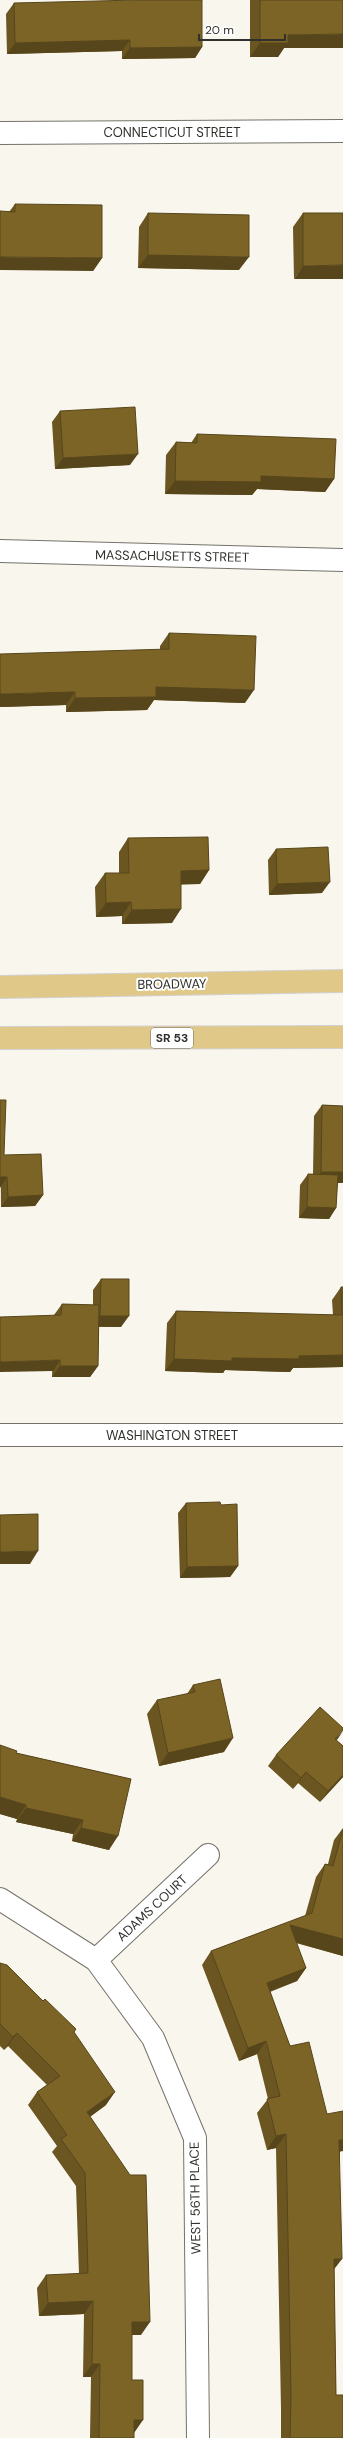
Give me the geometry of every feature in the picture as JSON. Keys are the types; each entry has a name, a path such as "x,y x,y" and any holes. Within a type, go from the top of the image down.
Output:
{"main road":[{"name":"BROADWAY","path":"0,986 343,981"},
{"name":"SR 53","path":"0,1038 343,1037"}],"street":[{"name":"CONNECTICUT STREET","path":"0,133 343,131"},
{"name":"MASSACHUSETTS STREET","path":"0,551 343,560"},
{"name":"WASHINGTON STREET","path":"0,1435 343,1435"},
{"name":"ADAMS COURT","path":"96,1960 208,1855"},
{"path":"0,1899 96,1960"},
{"name":"WEST 56TH PLACE","path":"96,1960 153,2038 195,2138 198,2438"}],"building":[{"path":"202,0 202,47 130,48 130,40 15,43 14,3"},
{"path":"260,0 343,0 343,34 288,35 288,43 260,43"},
{"path":"15,204 102,205 102,258 0,257 0,211 15,212"},
{"path":"148,213 249,215 249,257 148,255"},
{"path":"303,213 343,213 343,265 303,266"},
{"path":"135,407 138,454 63,458 60,411"},
{"path":"197,434 336,439 334,479 261,476 261,482 175,481 176,442 197,443"},
{"path":"169,633 256,636 254,690 156,687 156,697 75,698 75,692 0,694 0,654 169,649"},
{"path":"208,837 209,870 181,871 181,909 132,910 131,902 106,903 105,873 129,873 128,838"},
{"path":"328,847 330,882 277,884 276,849"},
{"path":"0,1100 6,1100 4,1155 41,1154 43,1195 8,1197 7,1177 0,1177"},
{"path":"322,1105 343,1106 343,1172 321,1172"},
{"path":"308,1174 338,1175 336,1208 307,1207"},
{"path":"101,1279 129,1279 129,1316 100,1316"},
{"path":"341,1287 343,1287 343,1355 299,1356 299,1359 232,1358 232,1361 174,1359 176,1311 342,1315"},
{"path":"62,1304 99,1305 98,1366 60,1366 60,1360 0,1362 0,1317 61,1315"},
{"path":"220,1502 221,1505 237,1504 238,1566 187,1567 186,1503"},
{"path":"38,1514 38,1551 0,1552 0,1515"},
{"path":"220,1679 233,1738 168,1753 157,1700 195,1692 193,1685"},
{"path":"320,1707 343,1728 335,1739 343,1746 343,1775 328,1791 306,1772 301,1778 276,1755"},
{"path":"0,1745 17,1751 16,1753 131,1779 118,1836 81,1828 83,1820 26,1808 26,1805 0,1797"},
{"path":"343,1829 343,1939 290,1925 306,1968 267,1983 290,2046 309,2042 327,2114 343,2111 343,2140 339,2140 342,2259 334,2259 336,2395 343,2395 343,2438 290,2438 291,2395 286,2134 276,2136 267,2099 280,2096 266,2041 248,2048 211,1951 312,1913 325,1864 333,1866"},
{"path":"0,1963 7,1965 43,2001 45,1999 76,2029 74,2032 115,2092 87,2112 130,2175 146,2175 150,2322 132,2322 132,2380 143,2380 143,2420 134,2420 134,2438 99,2438 100,2364 92,2364 93,2301 48,2303 46,2275 88,2273 85,2173 61,2139 67,2135 37,2092 60,2076 17,2033 13,2037 0,2024"}]}
